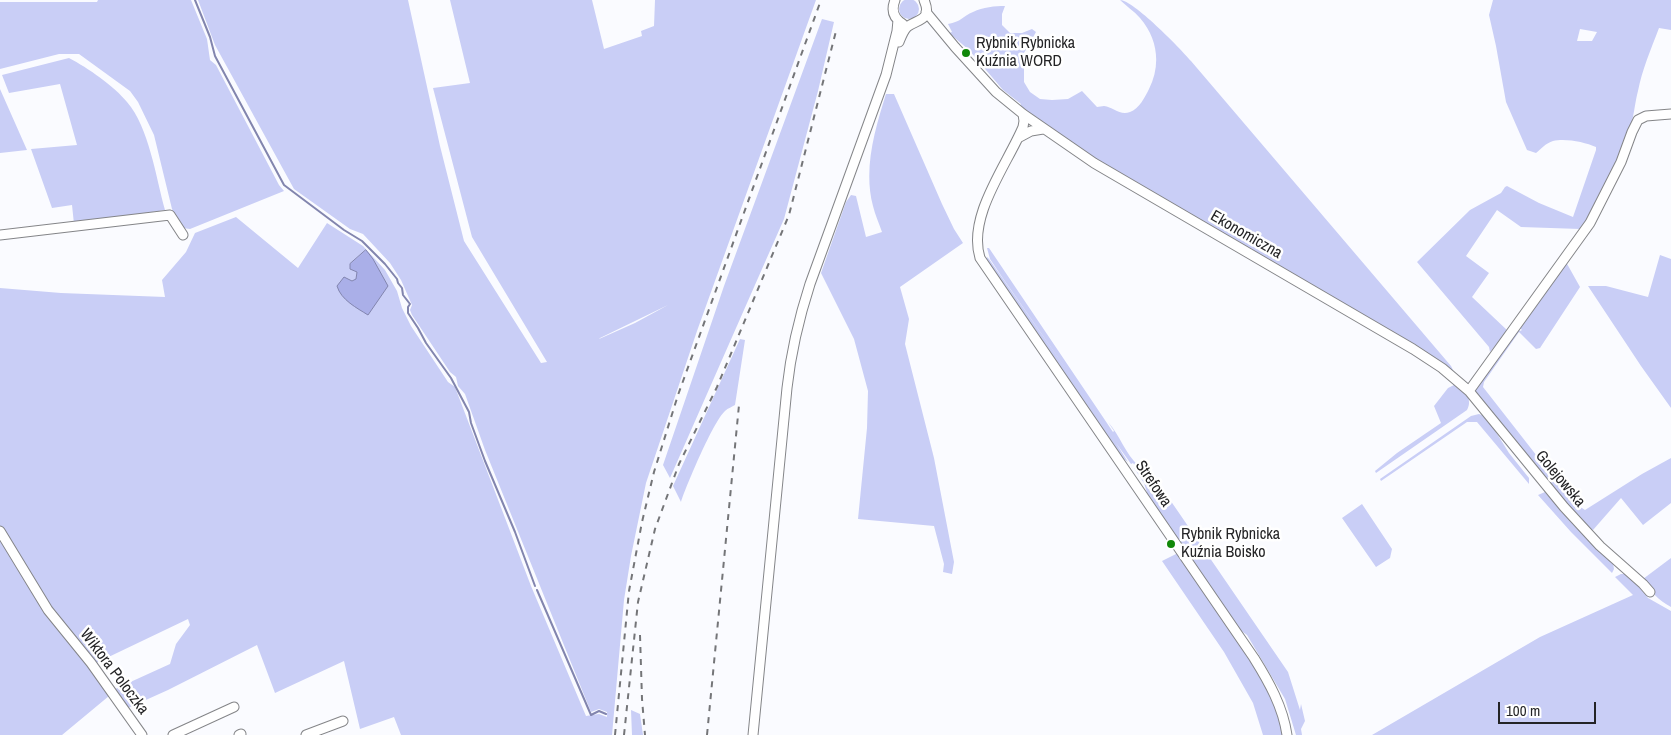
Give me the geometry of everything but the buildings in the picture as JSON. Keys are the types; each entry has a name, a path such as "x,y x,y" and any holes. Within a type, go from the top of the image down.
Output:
{"street":[{"path":"890,60 898,30 898,20 893,12 895,0"},
{"path":"753,735 787,388 800,317 890,60 903,32 923,18 926,12 924,0"},
{"name":"Ekonomiczna","path":"926,12 955,48 996,92 1043,129 1094,163 1428,358 1455,378"},
{"name":"Ekonomiczna","path":"898,20 902,24 928,26 955,48"},
{"path":"1018,138 1024,124 1023,114"},
{"path":"1469,392 1590,223 1621,162 1638,120 1646,116 1671,114"},
{"path":"1018,138 1031,131 1043,129"},
{"name":"Strefowa","path":"1018,138 982,215 977,239 980,258 1254,658 1276,697 1288,735"},
{"path":"0,235 170,215 184,236"},
{"name":"Golejowska","path":"1455,378 1469,392 1564,507 1600,546 1650,592"},
{"name":"Wiktora Poloczka","path":"0,532 45,605 142,735"},
{"path":"173,735 234,707"},
{"path":"306,735 343,721"}],"shaded area":[{"path":"909,-1 916,2 919,9 916,16 909,19 902,16 899,9 902,2"},
{"path":"98,0 191,0 207,39 210,60 216,65 279,185 284,191 190,229 183,228 172,209 154,135 138,102 130,91 79,54 59,54 0,69 0,2 97,2"},
{"path":"198,0 408,0 440,146 464,241 541,363 547,362 472,237 433,88 470,83 450,0 592,0 604,49 642,36 641,31 654,26 655,0 816,0 697,331 646,483 624,600 612,735 401,735 394,717 360,729 344,661 275,693 257,645 128,708 115,689 170,664 176,644 190,625 188,619 96,663 80,643 74,648 109,696 62,735 0,735 0,288 61,293 165,297 162,280 186,252 195,233 236,217 298,268 327,223 363,246 385,270 397,291 402,308 411,326 448,382 455,387 531,586 586,716 599,714 607,717 607,712 599,709 591,712 485,450 465,394 458,386 456,377 450,372 412,315 410,310 412,305 401,280 390,263 363,234 350,229 294,189 215,45","holes":["668,305 635,323 599,339"]},
{"path":"1120,0 1126,2 1145,16 1185,55 1451,366 1454,372 1099,162 1020,106 1021,104 1003,90 969,50 949,33 952,32 948,24 956,22 977,10 1005,6 1002,14 1002,25 1010,33 1022,33 1032,29 1036,32 1024,53 1024,82 1030,92 1040,99 1052,100 1068,99 1082,91 1097,107 1104,106 1126,113 1139,106 1149,89 1155,71 1156,52 1146,26 1138,15"},
{"path":"1493,0 1671,0 1671,30 1659,28 1642,75 1630,130 1621,151 1623,151 1589,219 1580,229 1521,227 1497,210 1466,256 1489,273 1472,297 1508,331 1490,352 1489,347 1417,262 1470,210 1501,193 1507,186 1539,203 1573,217 1596,147 1575,141 1558,140 1548,143 1536,153 1527,150 1506,102 1489,15","holes":["1580,29 1597,32 1592,41 1577,41"]},
{"path":"822,19 834,22 784,219 670,478 663,465 724,286"},
{"path":"69,58 108,84 122,96 135,113 141,125 155,168 165,210 74,224 72,205 52,208 31,149 77,145 60,84 9,93 2,75"},
{"path":"0,89 27,150 0,153"},
{"path":"886,94 894,94 942,204 963,243 900,287 909,319 905,344 934,458 954,562 952,574 943,572 944,564 934,526 858,519 867,428 868,391 854,339 821,273 846,202 851,195 856,196 866,237 882,232 873,206 869,178 874,135"},
{"path":"987,248 989,248 1130,456 1139,466 1153,475 1288,672 1300,710 1301,704 1305,721 1301,729 1302,735 1296,735 1285,699 1247,635 1240,630 1148,496 1144,483 1134,468 1136,467 1133,463 1131,464 1116,443 1128,462 1121,457 986,259 987,257 989,259 1071,376 990,259"},
{"path":"366,250 388,286 368,315 346,299 337,286 344,277 352,281 356,279 357,272 350,269 350,264"},
{"path":"1660,255 1671,259 1671,408 1588,286 1606,286 1648,297"},
{"path":"1566,262 1580,287 1540,348 1536,349 1519,332 1484,382 1483,387 1551,474 1576,504 1585,510 1671,458 1671,503 1643,525 1621,498 1593,530 1588,527 1567,506 1475,392 1517,328 1520,331 1522,330 1519,327"},
{"path":"740,339 745,340 735,405 725,411 714,427 694,468 681,502 673,486"},
{"path":"1454,385 1467,394 1469,406 1467,410 1376,473 1375,471 1397,453 1441,423 1434,406 1448,388"},
{"path":"1479,414 1484,416 1491,424 1509,453 1529,478 1529,484 1477,422 1467,422 1381,481 1380,479 1471,416"},
{"path":"1545,492 1576,527 1613,563 1614,569 1612,573 1571,532 1538,495"},
{"path":"1362,504 1392,549 1390,558 1376,567 1342,518"},
{"path":"1178,553 1228,624 1262,679 1273,701 1283,735 1263,735 1253,703 1224,652 1162,561"},
{"path":"1671,558 1671,607 1655,595 1643,579"},
{"path":"1626,574 1648,598 1671,611 1671,735 1372,735 1540,637 1633,595 1615,577"},
{"path":"631,710 640,714 643,735 632,735"}],"waterway":[{"path":"195,0 210,37 215,56 284,185 344,230 362,241 397,279 402,288 403,295 410,304 408,313 426,343 451,378 469,412 471,423 485,461 535,586"},
{"path":"537,590 591,715 599,711 606,714"}],"railway":[{"path":"615,735 629,591 654,472 678,395 821,0"},
{"path":"624,735 638,602 655,529 679,464 717,387 789,215 836,31"},
{"path":"707,735 739,405"},
{"path":"640,635 645,735"}],"place":[{"name":"Rybnik Rybnicka Kuźnia WORD","path":"966,53"},
{"name":"Rybnik Rybnicka Kuźnia Boisko","path":"1171,544"}]}
